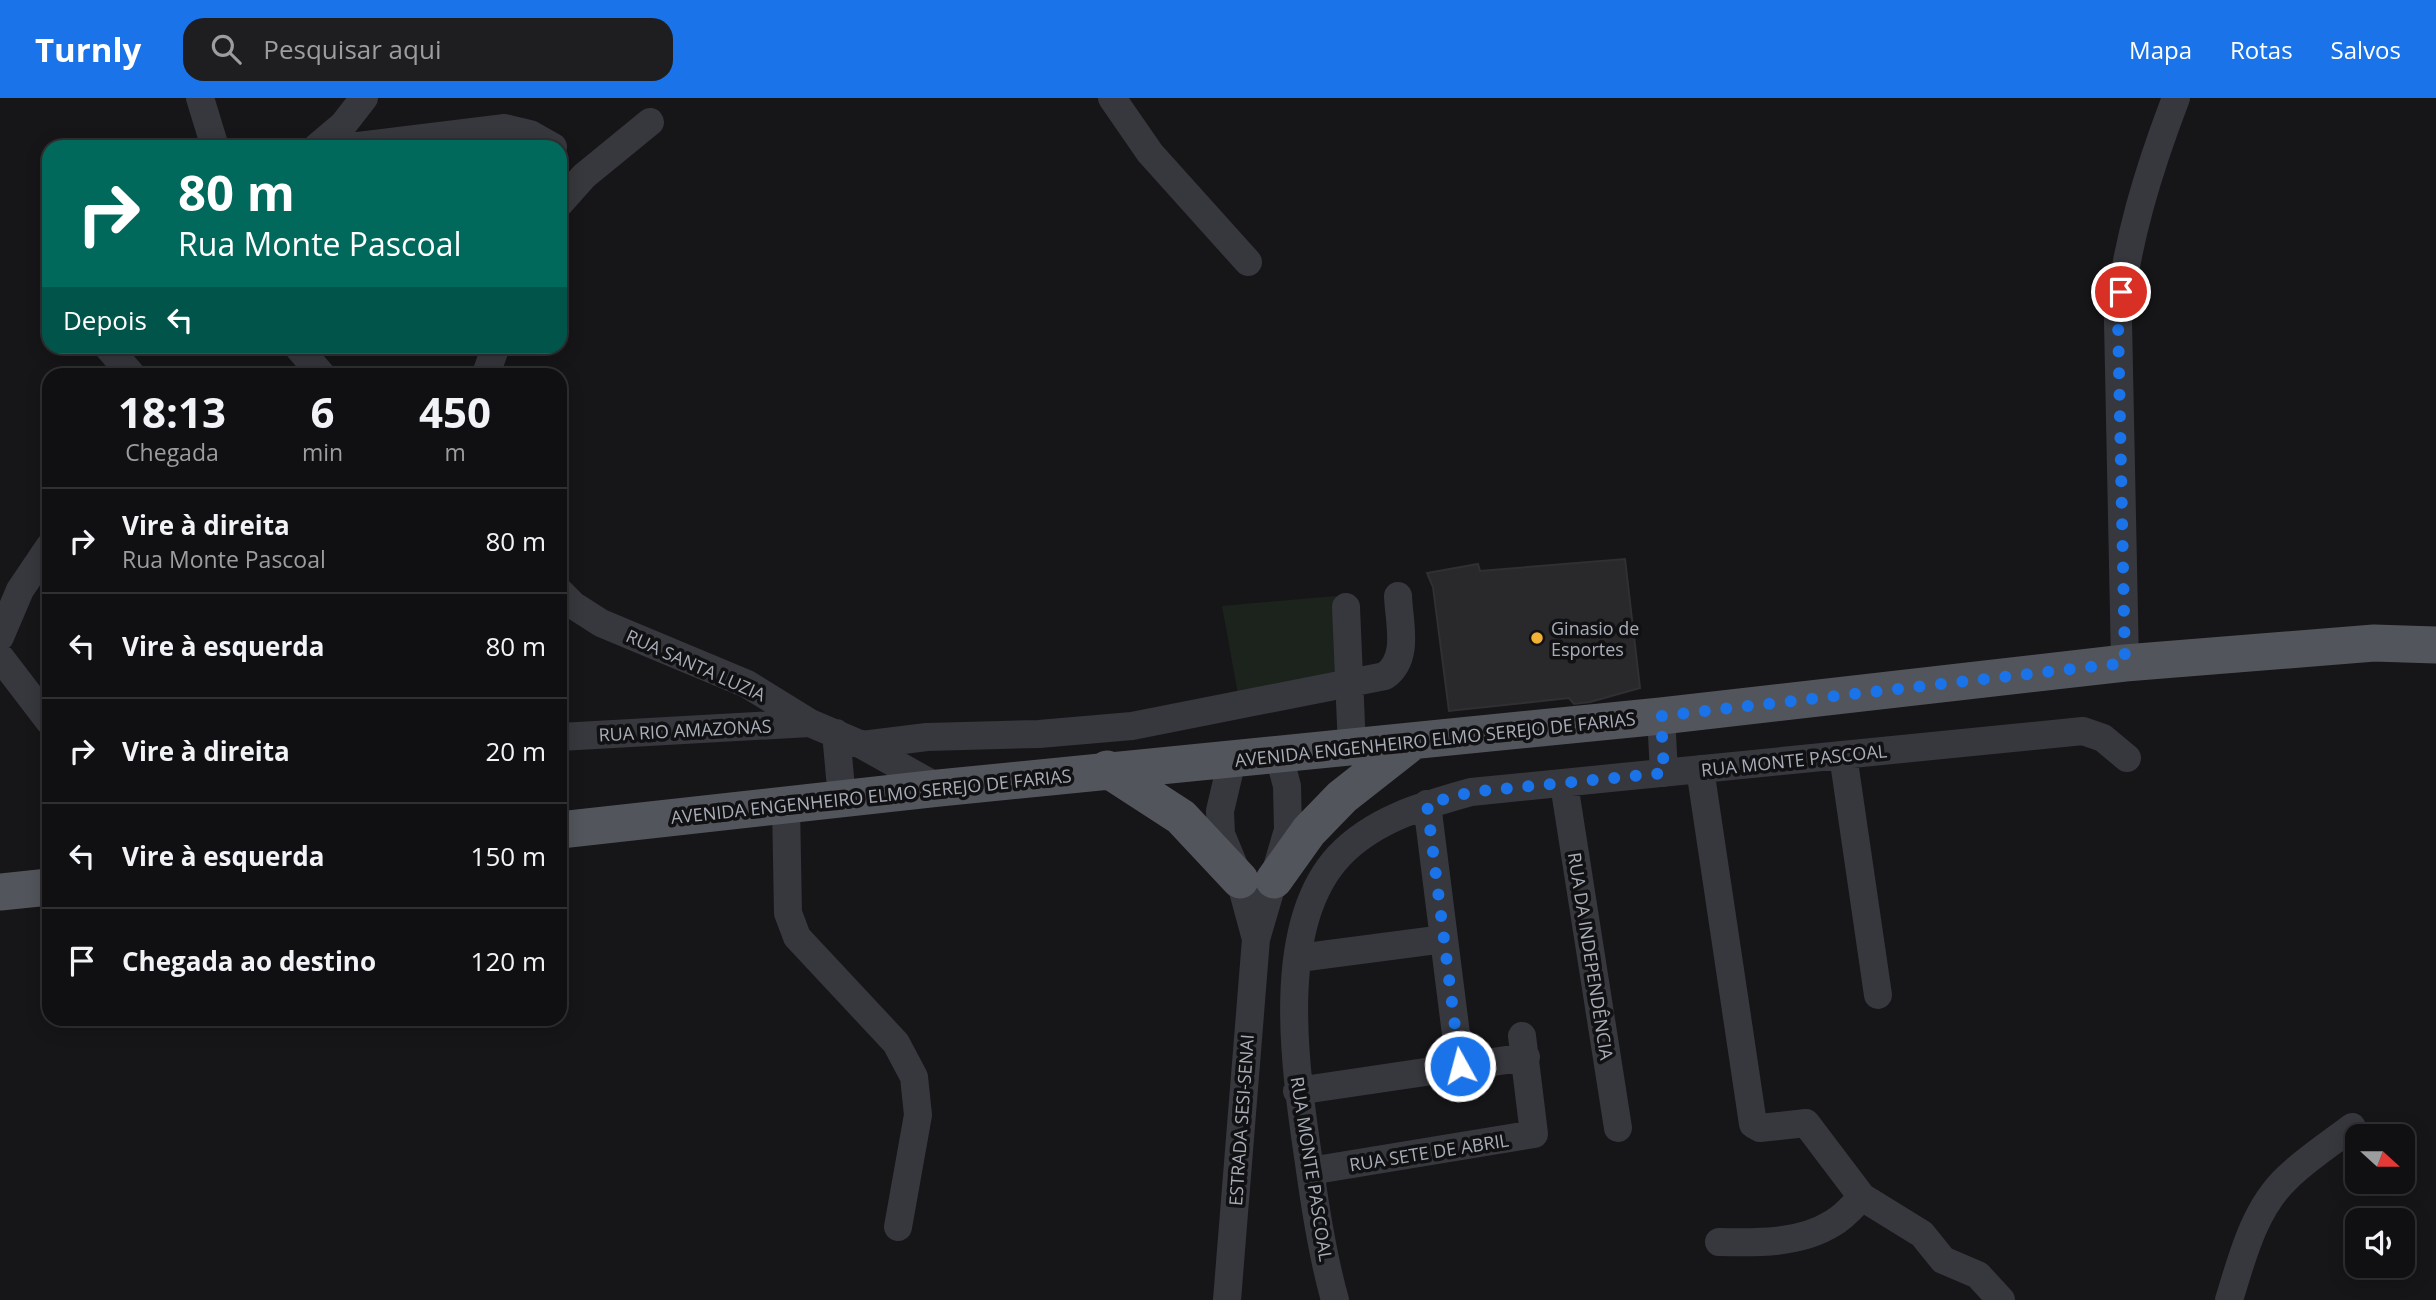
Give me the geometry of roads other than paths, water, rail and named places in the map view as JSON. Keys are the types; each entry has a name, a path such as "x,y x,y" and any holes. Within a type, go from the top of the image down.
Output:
{"main road":[{"name":"AVENIDA ENGENHEIRO ELMO SEREJO DE FARIAS","path":"567,829 939,788 997,785 1107,769 1232,760 1661,716 2125,663 2374,643 2435,645"},
{"path":"1107,769 1181,817 1257,880 1342,797 1412,742"},
{"path":"0,892 42,888"}],"street":[{"path":"200,98 213,140"},
{"path":"325,140 343,125 364,98"},
{"path":"1112,98 1150,153 1248,262"},
{"path":"2125,663 2118,321 2125,267 2144,185 2176,98"},
{"path":"567,195 584,176 650,122"},
{"path":"407,140 505,128 530,134 541,140"},
{"path":"567,159 584,176"},
{"path":"114,354 126,368"},
{"path":"304,354 316,368"},
{"path":"0,637 20,590 42,557"},
{"path":"862,745 928,737 1039,734 1132,726 1352,685 1385,676 1396,668 1401,657 1398,596"},
{"name":"RUA SANTA LUZIA","path":"567,600 601,623 747,684 823,728"},
{"path":"1346,607 1352,685 1352,748"},
{"path":"0,657 42,712"},
{"path":"1661,716 1664,773"},
{"path":"823,728 842,799"},
{"name":"RUA RIO AMAZONAS","path":"567,737 823,728 862,745 939,788"},
{"name":"RUA MONTE PASCOAL","path":"1334,1299 1297,1091 1293,1013 1299,958 1314,895 1340,855 1382,824 1427,804 1471,792 2084,731 2103,738 2127,758"},
{"path":"1257,880 1288,830 1287,786 1279,755"},
{"path":"1843,755 1878,995"},
{"name":"ESTRADA SESI-SENAI","path":"1227,1300 1256,939 1257,880 1221,834 1220,811 1232,760"},
{"path":"1699,769 1753,1124 1760,1128 1806,1123 1862,1197 1922,1234 1943,1260 1978,1275 2001,1300"},
{"name":"RUA DA INDEPENDÊNCIA","path":"1564,784 1618,1128"},
{"path":"1297,1091 1460,1066 1427,804"},
{"path":"786,805 788,912 797,937 896,1043 914,1077 918,1115 898,1227"},
{"path":"1299,958 1444,939"},
{"name":"RUA SETE DE ABRIL","path":"1310,1171 1534,1133 1524,1047 1460,1066"},
{"path":"2229,1300 2242,1256 2271,1196 2287,1177 2345,1132"},
{"path":"1719,1242 1756,1243 1809,1235 1834,1223 1862,1197"}],"place":[{"name":"Ginasio de Esportes","path":"1537,638"}]}
